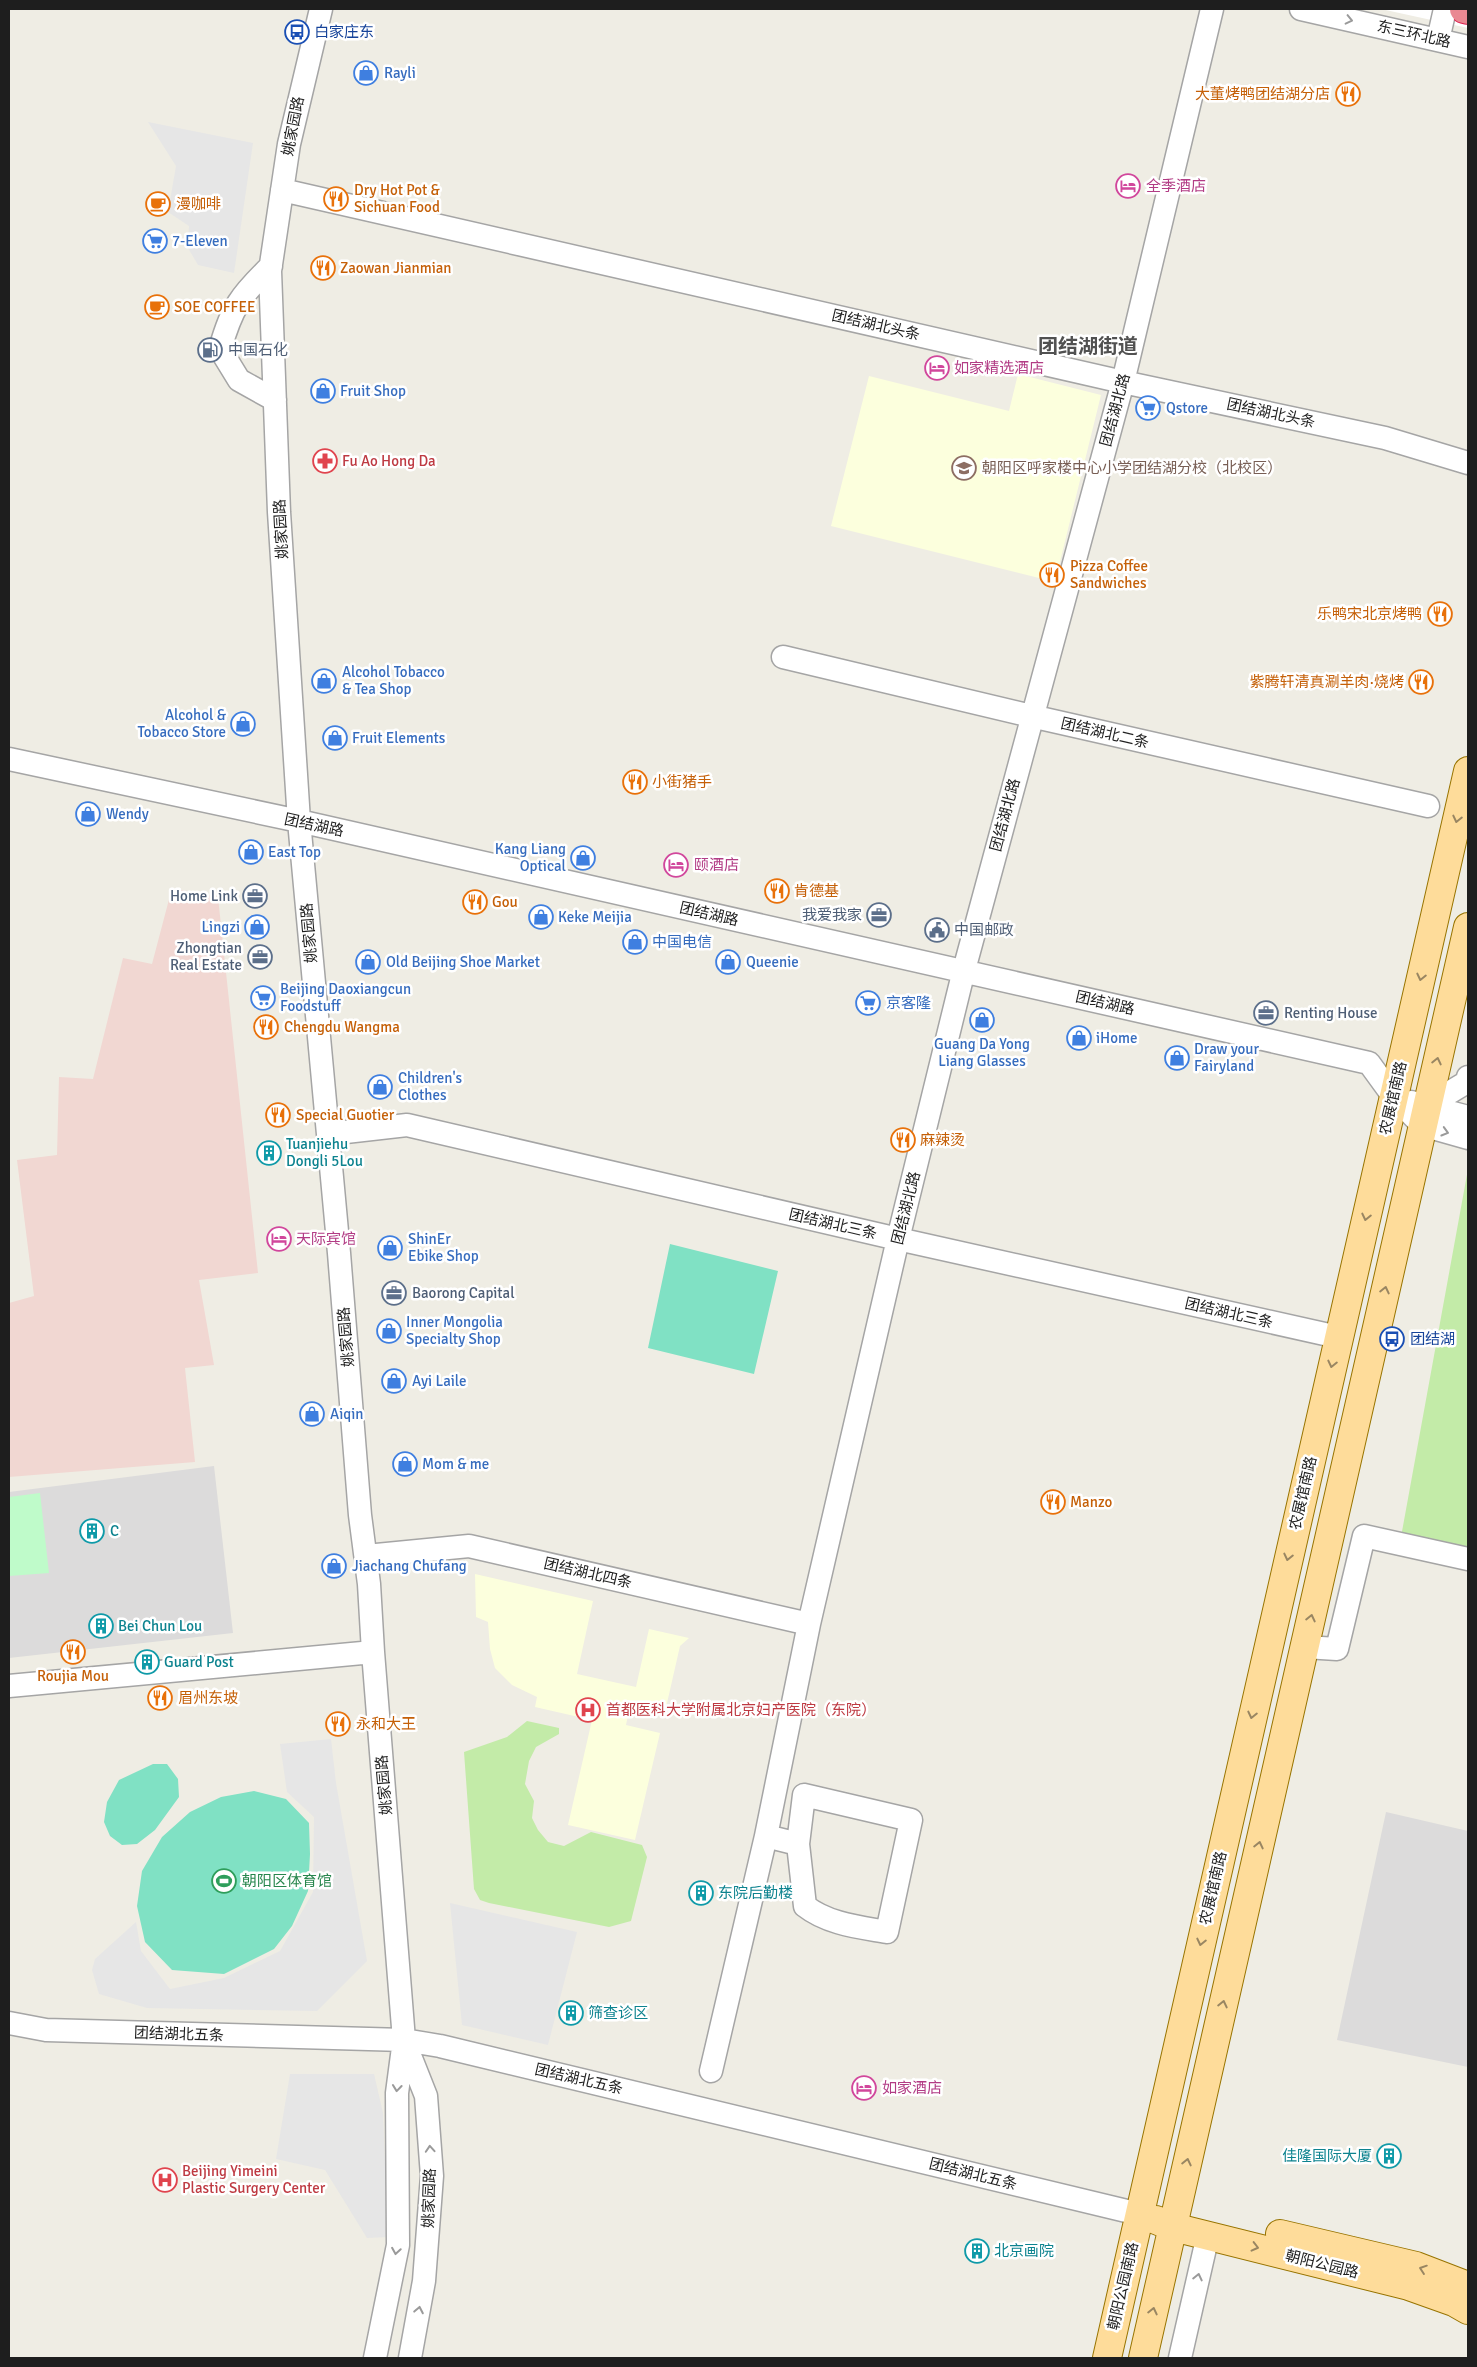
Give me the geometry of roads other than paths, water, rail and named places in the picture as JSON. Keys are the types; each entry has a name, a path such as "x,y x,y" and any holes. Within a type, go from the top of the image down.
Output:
{"highway":[{"path":"1464,9 1468,10"}],"main road":[{"name":"农展馆南路","path":"1139,2214 1468,771"},
{"path":"1143,2358 1468,927"},
{"path":"1139,2214 1174,2218"},
{"name":"朝阳公园南路","path":"1107,2358 1139,2214"},
{"name":"朝阳公园路","path":"1174,2218 1208,2235 1409,2286 1454,2302 1468,2310"},
{"name":"朝阳公园路","path":"1174,2218 1416,2266 1468,2286"}],"street":[{"name":"姚家园路","path":"321,9 296,105 271,266 279,512 299,822 328,1134 360,1515 366,1556 404,2040 396,2093 398,2246 375,2358"},
{"name":"团结湖北路","path":"711,2071 766,1836 808,1624 898,1240 964,970 1122,382 1212,9"},
{"name":"东三环北路","path":"1301,9 1468,47"},
{"path":"1438,40 1444,9"},
{"name":"团结湖北头条","path":"282,190 1122,382 1385,438 1468,464"},
{"path":"271,266 246,290 234,310 220,349 239,380 275,400"},
{"name":"团结湖北二条","path":"783,657 1031,716 1428,806"},
{"name":"团结湖路","path":"9,759 964,970 1369,1063 1393,1096 1425,1116"},
{"path":"1425,1116 1467,1082 1468,1077"},
{"path":"1425,1116 1468,1117"},
{"path":"1425,1116 1468,1138"},
{"name":"团结湖北三条","path":"328,1134 407,1125 898,1240 1338,1337"},
{"path":"1305,1646 1337,1649 1364,1536 1468,1559"},
{"name":"团结湖北四条","path":"366,1556 469,1546 808,1624"},
{"path":"9,1686 373,1652"},
{"path":"804,1795 911,1820 887,1932 841,1923 816,1915 805,1906 798,1844 804,1795"},
{"path":"766,1836 798,1844"},
{"name":"团结湖北五条","path":"9,2023 46,2030 404,2040 449,2048 1139,2214"},
{"name":"姚家园路","path":"404,2040 426,2096 432,2176 424,2281 410,2358"},
{"path":"1180,2358 1208,2235"}],"place":[{"name":"白家庄东","path":"297,32"},
{"name":"Rayli","path":"366,73"},
{"name":"大董烤鸭团结湖分店","path":"1348,94"},
{"name":"全季酒店","path":"1128,186"},
{"name":"Dry Hot Pot & Sichuan Food","path":"336,199"},
{"name":"漫咖啡","path":"158,204"},
{"name":"7-Eleven","path":"155,241"},
{"name":"Zaowan Jianmian","path":"323,268"},
{"name":"SOE COFFEE","path":"157,307"},
{"name":"中国石化","path":"210,350"},
{"name":"如家精选酒店","path":"937,368"},
{"name":"Fruit Shop","path":"323,391"},
{"name":"Qstore","path":"1148,408"},
{"name":"Fu Ao Hong Da","path":"325,461"},
{"name":"朝阳区呼家楼中心小学团结湖分校（北校区）","path":"964,468"},
{"name":"Pizza Coffee Sandwiches","path":"1052,575"},
{"name":"乐鸭宋北京烤鸭","path":"1440,614"},
{"name":"Alcohol Tobacco & Tea Shop","path":"324,681"},
{"name":"紫腾轩清真涮羊肉·烧烤","path":"1421,682"},
{"name":"Alcohol & Tobacco Store","path":"243,724"},
{"name":"Fruit Elements","path":"335,738"},
{"name":"小街猪手","path":"635,782"},
{"name":"Wendy","path":"88,814"},
{"name":"East Top","path":"251,852"},
{"name":"Kang Liang Optical","path":"583,858"},
{"name":"颐酒店","path":"676,865"},
{"name":"肯德基","path":"777,891"},
{"name":"Home Link","path":"255,896"},
{"name":"Gou","path":"475,902"},
{"name":"我爱我家","path":"879,915"},
{"name":"Keke Meijia","path":"541,917"},
{"name":"Lingzi","path":"257,927"},
{"name":"中国邮政","path":"937,930"},
{"name":"中国电信","path":"635,942"},
{"name":"Zhongtian Real Estate","path":"260,957"},
{"name":"Old Beijing Shoe Market","path":"368,962"},
{"name":"Queenie","path":"728,962"},
{"name":"Beijing Daoxiangcun Foodstuff","path":"263,998"},
{"name":"京客隆","path":"868,1003"},
{"name":"Renting House","path":"1266,1013"},
{"name":"Guang Da Yong Liang Glasses","path":"982,1020"},
{"name":"Chengdu Wangma","path":"266,1027"},
{"name":"iHome","path":"1079,1038"},
{"name":"Draw your Fairyland","path":"1177,1058"},
{"name":"Children's Clothes","path":"380,1087"},
{"name":"Special Guotier","path":"278,1115"},
{"name":"麻辣烫","path":"903,1140"},
{"name":"Tuanjiehu Dongli 5Lou","path":"269,1153"},
{"name":"天际宾馆","path":"279,1239"},
{"name":"ShinEr Ebike Shop","path":"390,1248"},
{"name":"Baorong Capital","path":"394,1293"},
{"name":"Inner Mongolia Specialty Shop","path":"389,1331"},
{"name":"团结湖","path":"1392,1339"},
{"name":"Ayi Laile","path":"394,1381"},
{"name":"Aiqin","path":"312,1414"},
{"name":"Mom & me","path":"405,1464"},
{"name":"Manzo","path":"1053,1502"},
{"name":"C","path":"92,1531"},
{"name":"Jiachang Chufang","path":"334,1566"},
{"name":"Bei Chun Lou","path":"101,1626"},
{"name":"Roujia Mou","path":"73,1652"},
{"name":"Guard Post","path":"147,1662"},
{"name":"眉州东坡","path":"160,1698"},
{"name":"首都医科大学附属北京妇产医院（东院）","path":"588,1710"},
{"name":"永和大王","path":"338,1724"},
{"name":"朝阳区体育馆","path":"224,1881"},
{"name":"东院后勤楼","path":"701,1893"},
{"name":"筛查诊区","path":"571,2013"},
{"name":"如家酒店","path":"864,2088"},
{"name":"佳隆国际大厦","path":"1389,2156"},
{"name":"Beijing Yimeini Plastic Surgery Center","path":"165,2180"},
{"name":"北京画院","path":"977,2251"}],"district":[{"name":"团结湖街道","path":"1088,346"}]}
